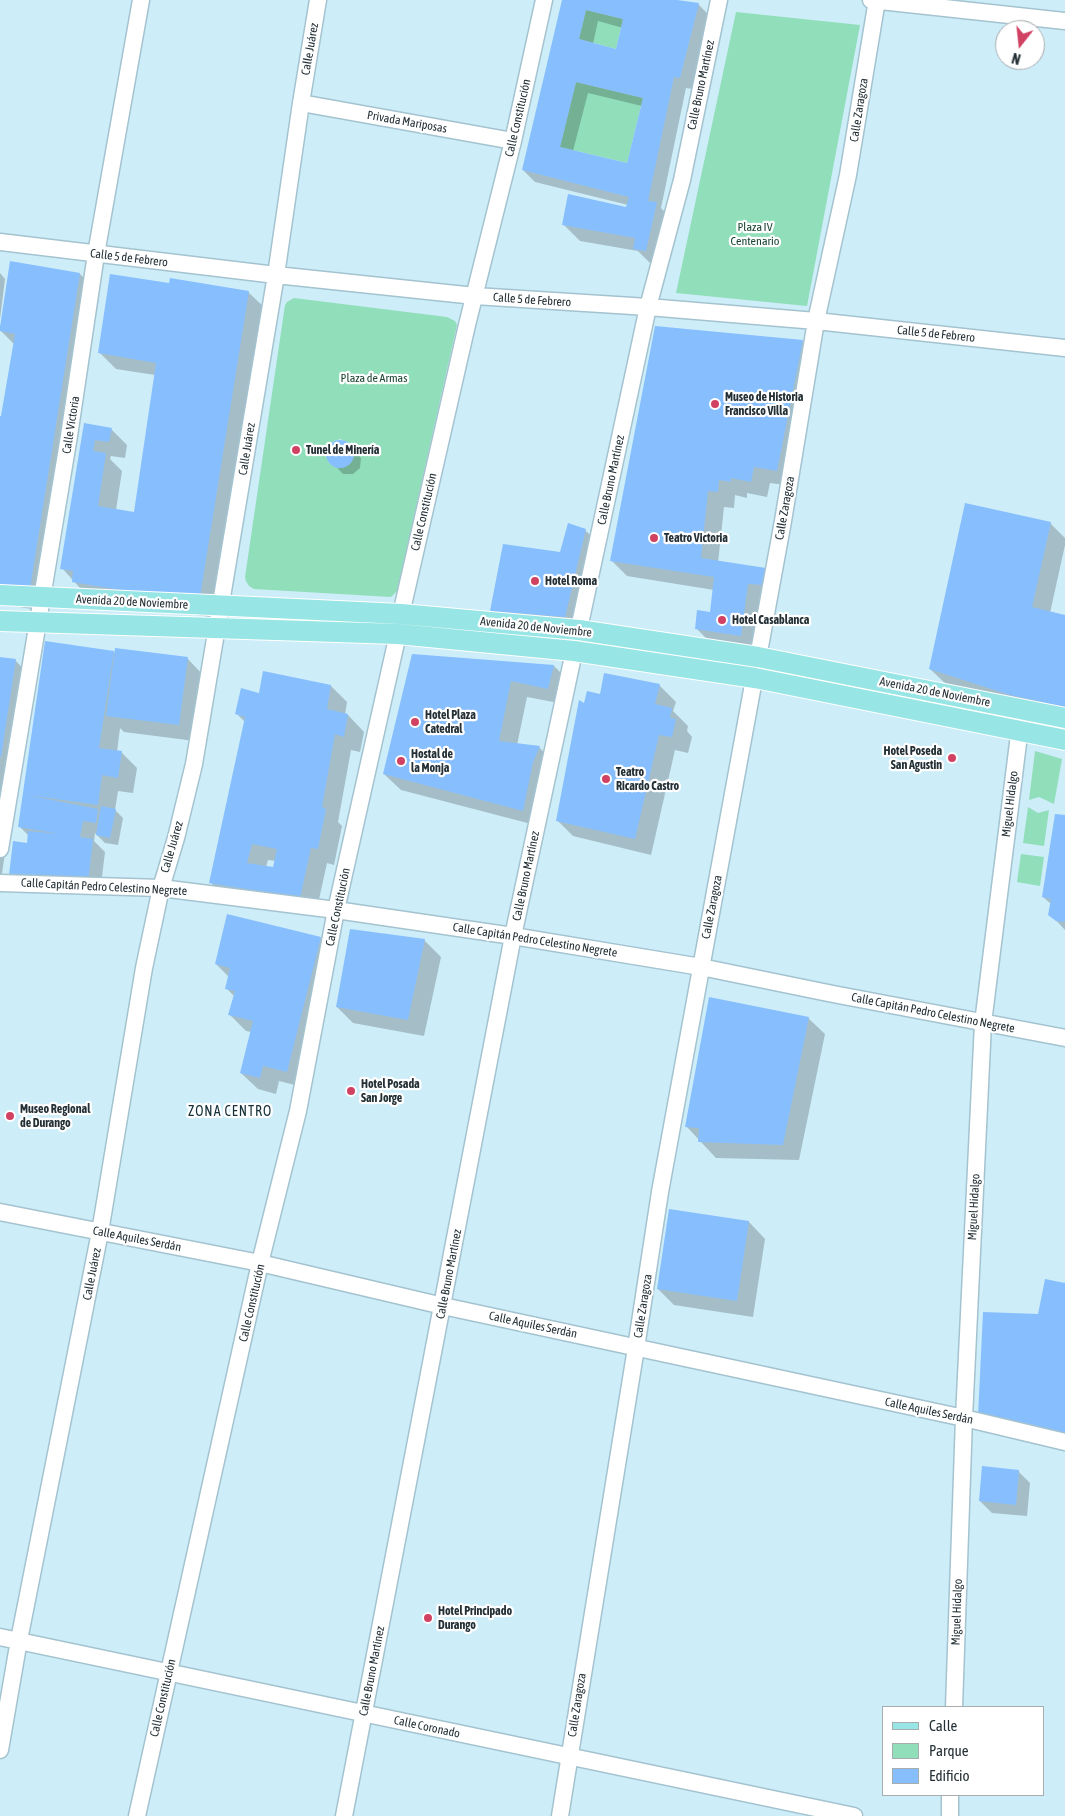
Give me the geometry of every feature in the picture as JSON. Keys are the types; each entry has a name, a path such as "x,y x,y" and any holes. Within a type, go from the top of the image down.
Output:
{"main road":[{"name":"Avenida 20 de Noviembre","path":"0,595 221,607 401,614 579,630 758,656 1065,718"},
{"name":"Avenida 20 de Noviembre","path":"0,621 398,634 574,651 755,678 1065,740"}],"street":[{"name":"Calle Victoria","path":"0,849 96,254 141,0"},
{"name":"Calle Juárez","path":"0,1750 19,1640 100,1232 144,968 161,888 176,838 194,764 276,275 300,103 318,0"},
{"name":"Calle Constitución","path":"137,1816 260,1263 298,1111 336,910 401,614 513,141 544,0"},
{"name":"Calle Bruno Martínez","path":"344,1816 513,936 648,307 682,180 719,0"},
{"path":"871,0 1065,21"},
{"name":"Calle Zaragoza","path":"560,1816 660,1192 784,521 816,321 848,175 877,0"},
{"name":"Privada Mariposas","path":"300,103 513,141"},
{"name":"Calle 5 de Febrero","path":"0,242 276,275 475,296 648,307 816,321 1065,348"},
{"name":"Miguel Hidalgo","path":"954,1706 964,1418 983,1023 1022,709"},
{"name":"Calle Capitán Pedro Celestino Negrete","path":"0,882 161,888 336,910 513,936 701,967 1065,1038"},
{"name":"Calle Aquiles Serdán","path":"0,1212 260,1263 443,1306 964,1418 1065,1442"},
{"name":"Calle Coronado","path":"0,1637 854,1816"},
{"path":"950,1796 950,1816"}],"green space":[{"path":"586,10 623,19 616,49 579,39"},
{"name":"Plaza IV Centenario","path":"736,12 860,25 807,306 676,293"},
{"path":"576,82 643,98 627,163 560,147"},
{"name":"Plaza de Armas","path":"294,298 447,317 455,321 457,325 397,591 391,597 254,589 246,581 245,577 285,305","holes":["340,439 351,444 354,455 349,464 339,468 329,463 326,452 330,443"]},
{"path":"1035,751 1062,759 1054,804 1039,797 1029,800"},
{"path":"1028,807 1038,813 1049,810 1044,846 1023,843"},
{"path":"1021,854 1044,857 1040,886 1017,882"}],"building":[{"path":"562,0 677,0 699,3 680,78 674,77 648,201 657,202 646,251 633,249 635,238 562,225 568,194 626,207 629,197 522,170","holes":["586,10 623,19 616,49 579,39","576,82 643,98 627,163 560,147"]},
{"path":"10,261 80,273 29,595 0,591 0,416 15,334 0,331 0,327"},
{"path":"110,274 169,283 170,278 249,291 199,603 72,582 73,571 60,569 84,423 112,428 109,442 95,440 93,451 106,453 98,506 134,512 156,363 98,353"},
{"name":"Museo de Historia Francisco Villa","path":"655,326 803,340 777,471 754,467 751,482 731,478 731,482 719,480 718,492 708,491 701,558 766,568 764,585 748,584 741,636 695,629 697,610 710,612 714,577 610,561"},
{"path":"340,440 350,444 354,454 350,464 340,468 330,464 326,454 330,444"},
{"path":"965,503 1051,522 1032,607 1065,615 1065,707 1010,695 929,669"},
{"name":"Hotel Roma","path":"568,523 586,529 565,617 490,611 503,544 560,552"},
{"path":"45,641 114,651 99,748 122,751 118,778 102,775 98,805 27,795 98,809 96,823 83,821 80,837 93,839 88,882 60,882 9,875 13,841 27,843 28,831 60,834 18,827"},
{"path":"115,648 188,657 179,725 106,716"},
{"path":"412,654 554,665 548,689 511,681 499,741 540,746 533,762 523,811 383,774"},
{"path":"0,657 16,659 1,757 0,757"},
{"path":"263,671 331,685 327,709 348,714 344,737 335,734 322,807 326,809 318,849 311,848 300,898 209,883 245,717 235,714 241,688 259,693","holes":["252,844 277,849 273,867 247,863"]},
{"name":"Teatro Ricardo Castro","path":"604,673 660,684 655,704 672,708 670,718 676,719 672,737 659,735 635,839 556,821 579,700 584,703 587,691 600,694"},
{"path":"101,806 116,809 110,838 96,835"},
{"path":"1055,814 1065,815 1064,922 1056,921 1048,915 1051,899 1042,897"},
{"path":"227,914 321,937 287,1072 263,1066 260,1078 240,1073 253,1021 228,1015 235,991 225,989 230,968 215,964"},
{"path":"350,929 425,939 408,1020 336,1007"},
{"path":"709,997 809,1017 783,1145 698,1142 699,1128 685,1127"},
{"path":"669,1209 749,1221 737,1301 657,1289"},
{"path":"1045,1279 1065,1283 1065,1437 978,1416 983,1312 1038,1314"},
{"path":"982,1466 1019,1470 1016,1505 979,1501"}],"place":[{"name":"Museo de Historia Francisco Villa","path":"715,404"},
{"name":"Tunel de Minería","path":"296,450"},
{"name":"Teatro Victoria","path":"654,538"},
{"name":"Hotel Roma","path":"535,581"},
{"name":"Hotel Casablanca","path":"722,620"},
{"name":"Hotel Plaza Catedral","path":"415,722"},
{"name":"Hotel Poseda San Agustin","path":"952,758"},
{"name":"Hostal de la Monja","path":"401,761"},
{"name":"Teatro Ricardo Castro","path":"606,779"},
{"name":"Hotel Posada San Jorge","path":"351,1091"},
{"name":"Museo Regional de Durango","path":"10,1116"},
{"name":"Hotel Principado Durango","path":"428,1618"}],"district":[{"name":"ZONA CENTRO","path":"230,1112"}]}
